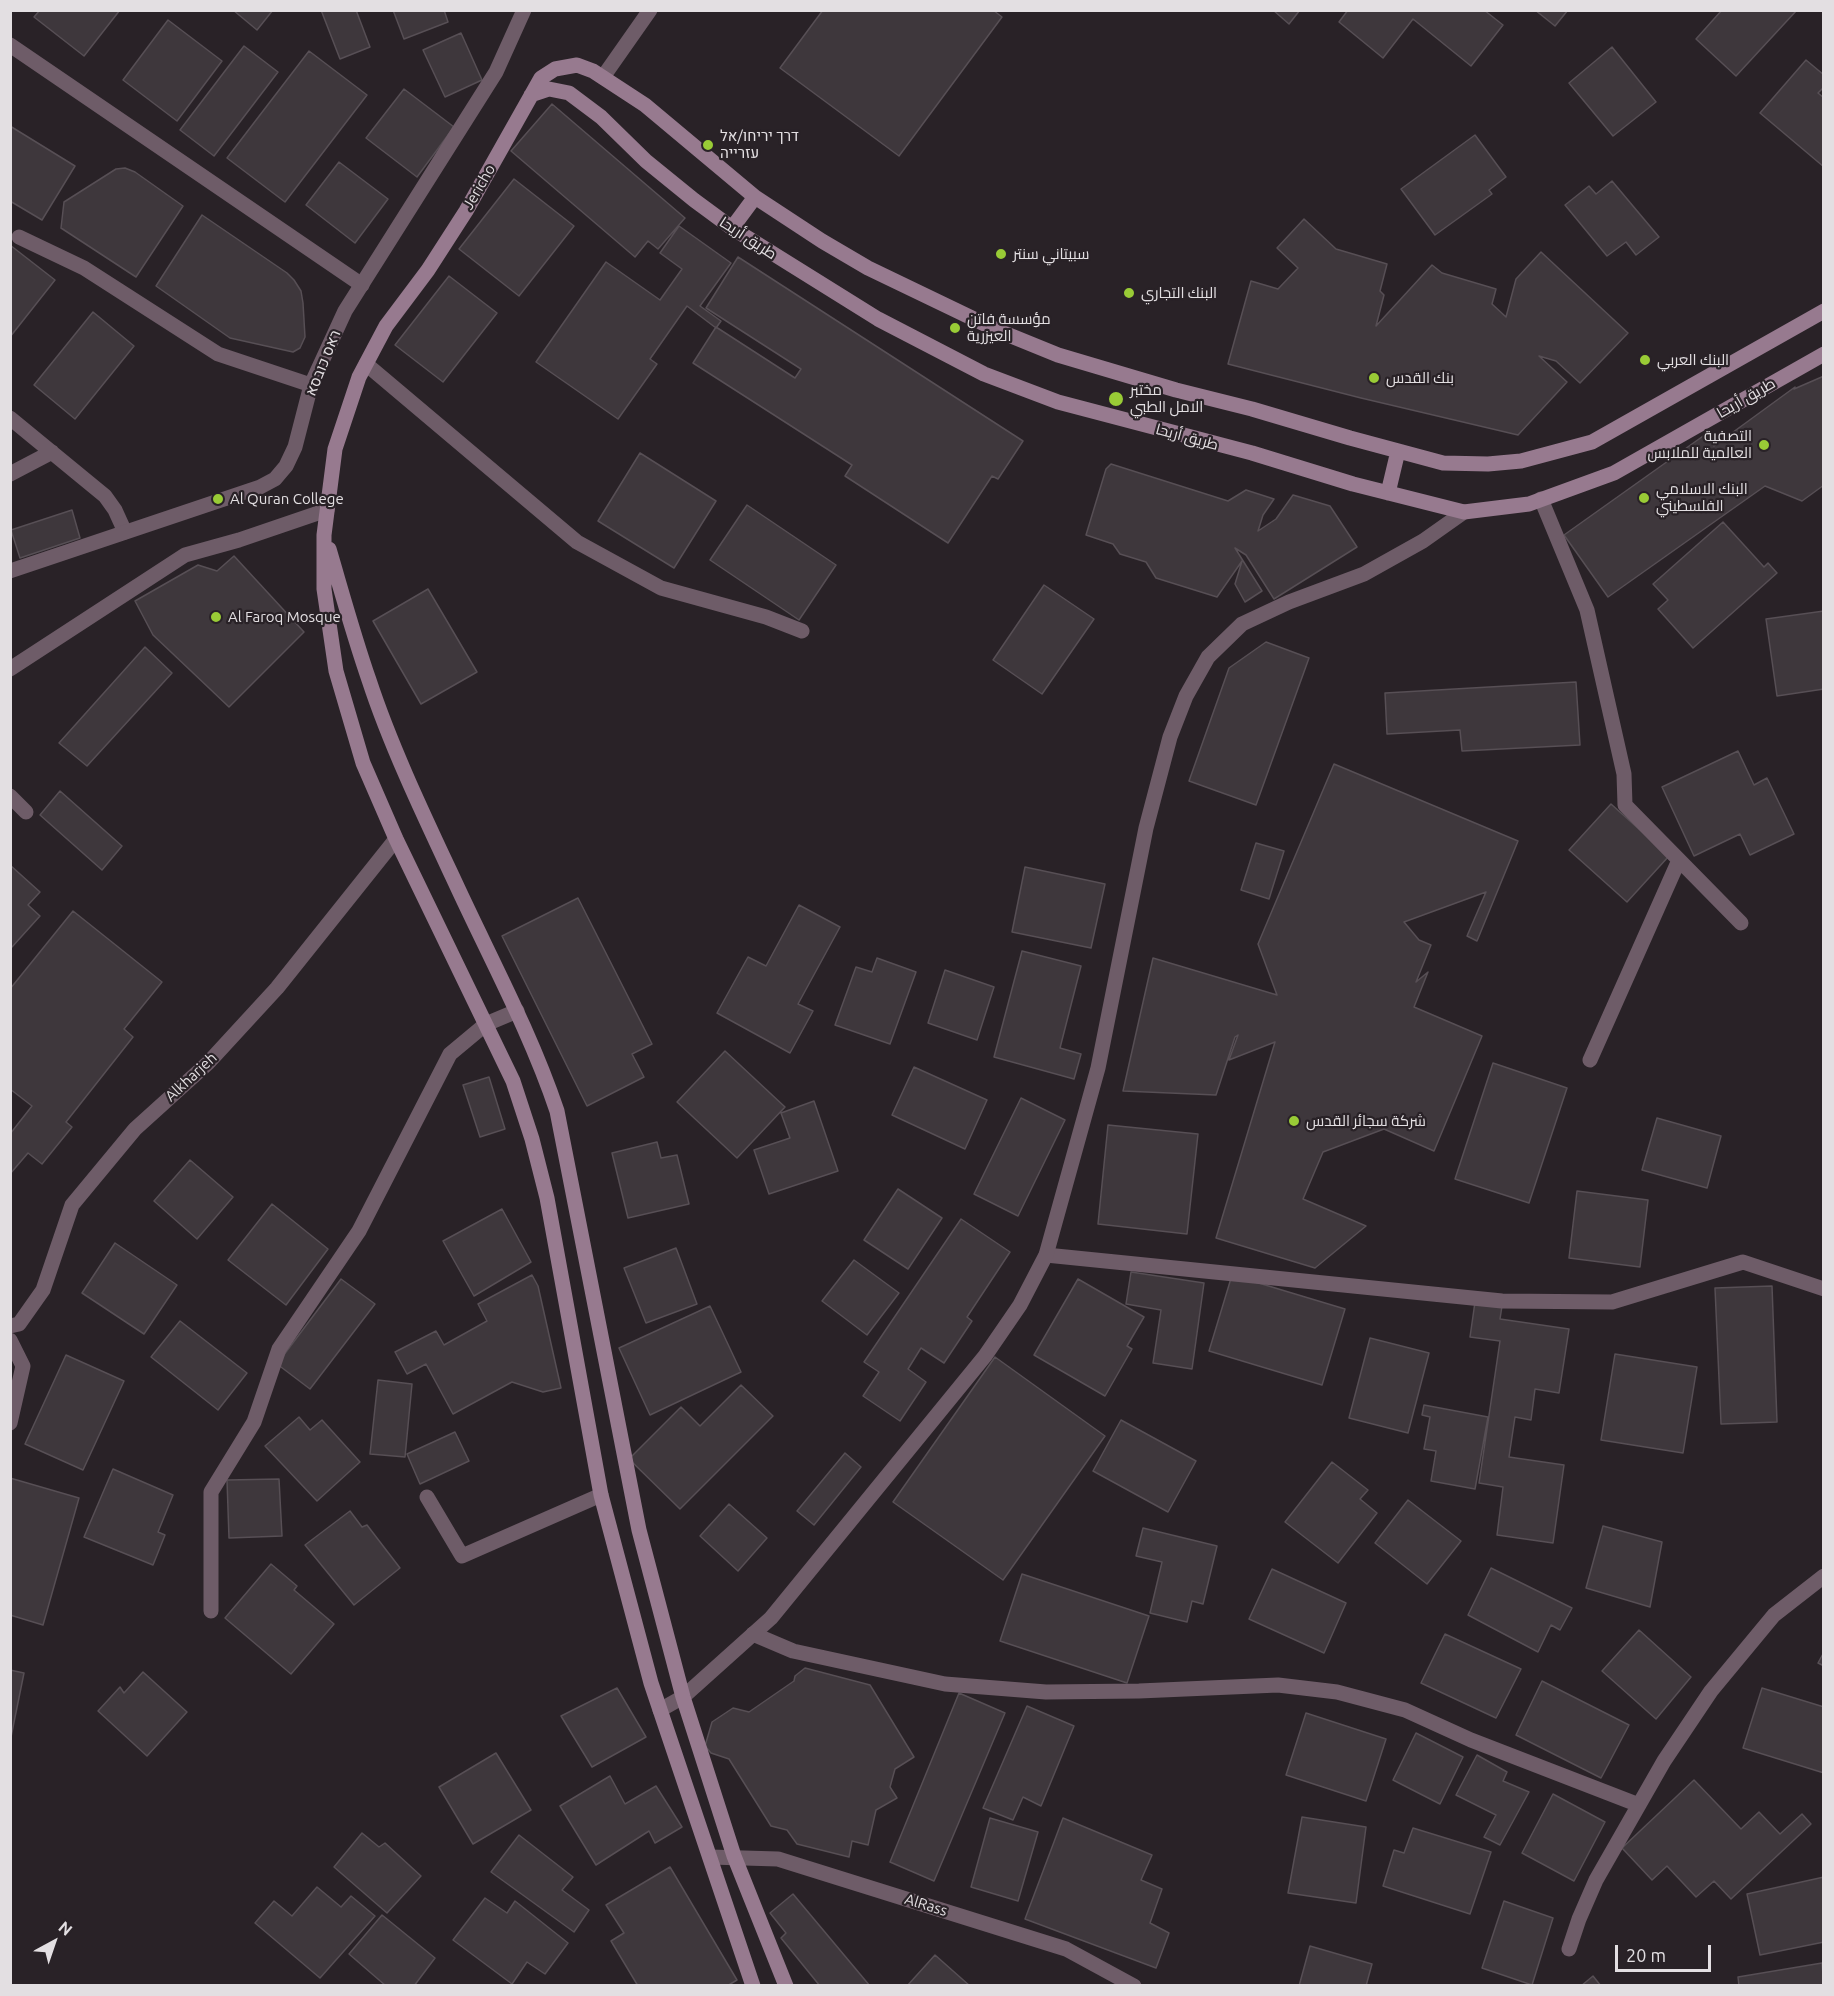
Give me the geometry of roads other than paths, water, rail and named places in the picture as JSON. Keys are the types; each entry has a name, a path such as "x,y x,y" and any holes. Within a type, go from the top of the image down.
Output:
{"main road":[{"name":"Jericho","path":"753,1986 660,1710 601,1495 545,1188 532,1139 513,1081 396,839 363,763 336,671 324,589 324,535 335,448 358,377 386,326 428,270 465,211 542,78 555,69 577,65 603,77 645,105 755,196"},
{"name":"طريق أريحا","path":"531,95 549,89 569,93 601,117 646,161 732,228 878,319 984,374 1058,402 1464,512 1528,504 1614,473 1824,354"},
{"path":"732,228 755,196 822,241 868,268 999,331 1058,355 1176,390 1443,463 1488,465 1521,462 1592,442 1824,311"},
{"path":"1388,493 1398,451"},
{"path":"324,535 377,702 454,881 517,1011 545,1075 557,1111 639,1530 682,1697 734,1856 786,1986"}],"street":[{"name":"ראס כובסא","path":"10,571 260,487 275,479 286,466 296,447 311,385 345,311 496,72 524,10"},
{"path":"603,77 650,10"},
{"path":"10,45 362,285"},
{"path":"18,237 84,268 218,354 311,385"},
{"path":"366,364 577,542 661,588 766,617 802,630"},
{"path":"10,418 105,496 115,510 125,532"},
{"path":"10,474 52,452"},
{"path":"1541,499 1587,610 1624,774 1625,805 1741,923"},
{"path":"10,669 185,555 240,540 327,510"},
{"path":"660,1710 682,1697 771,1618 985,1356 1020,1305 1046,1255 1098,1068 1146,828 1170,737 1192,686 1208,657 1242,624 1289,602 1364,574 1423,541 1464,512"},
{"path":"10,796 26,812"},
{"name":"Alkharjeh","path":"10,1326 19,1324 43,1290 72,1205 135,1129 208,1063 277,988 396,839"},
{"path":"1590,1060 1679,860"},
{"path":"211,1611 211,1492 254,1422 279,1349 359,1231 450,1054 486,1024 517,1011"},
{"path":"1046,1255 1502,1301 1612,1302 1743,1262 1824,1289"},
{"path":"10,1340 23,1366 10,1423"},
{"path":"427,1497 462,1556 601,1495"},
{"path":"1569,1949 1596,1880 1664,1761 1711,1691 1774,1615 1824,1576"},
{"path":"753,1634 793,1651 945,1684 1046,1692 1139,1691 1278,1685 1337,1692 1405,1710 1471,1740 1639,1805"},
{"name":"AlRass","path":"710,1857 778,1859 1066,1949 1134,1986"}],"place":[{"name":"דרך יריחו/אל עזרייה","path":"708,145"},
{"name":"سبيتاني سنتر","path":"1001,254"},
{"name":"البنك التجاري","path":"1129,293"},
{"name":"مؤسسة فاتن العيزرية","path":"955,328"},
{"name":"البنك العربي","path":"1645,360"},
{"name":"بنك القدس","path":"1374,378"},
{"name":"مختبر الامل الطبي","path":"1116,399"},
{"name":"التصفية العالمية للملابس","path":"1764,445"},
{"name":"البنك الاسلامي الفلسطيني","path":"1644,498"},
{"name":"Al Quran College","path":"218,499"},
{"name":"Al Faroq Mosque","path":"216,617"},
{"name":"شركة سجائر القدس","path":"1294,1121"}]}
